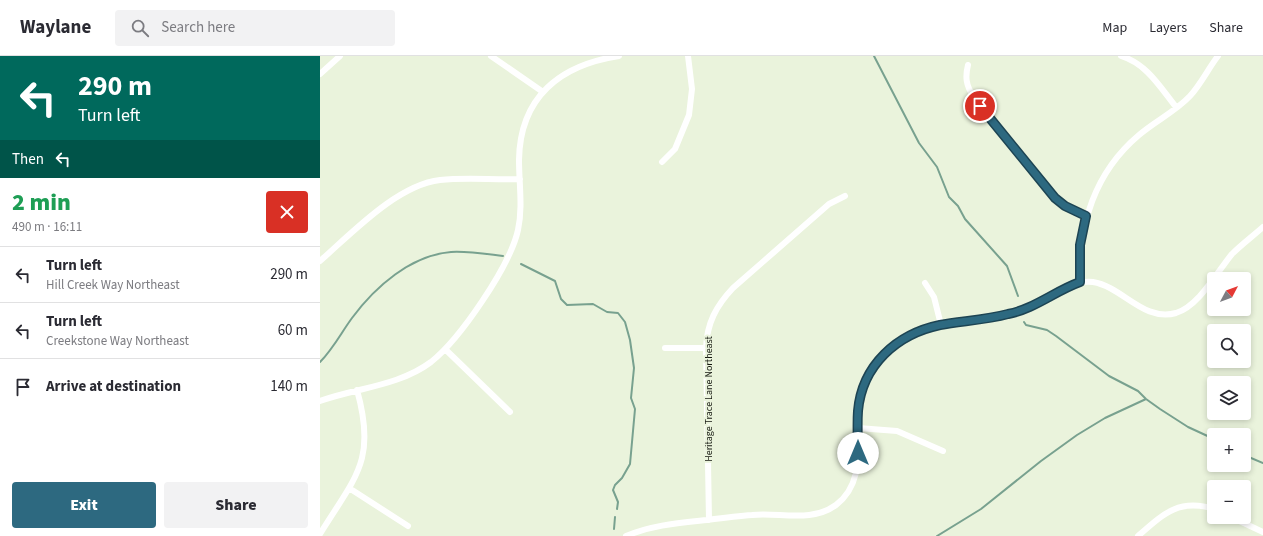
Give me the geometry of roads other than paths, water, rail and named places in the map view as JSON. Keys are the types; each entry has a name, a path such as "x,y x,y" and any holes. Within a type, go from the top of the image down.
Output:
{"street":[{"path":"320,74 340,56"},
{"path":"491,56 543,92"},
{"path":"320,401 416,372 445,349 490,288 512,250 520,218 519,160 523,130 531,109 543,92 553,82 578,66 619,56"},
{"path":"662,162 675,149 689,115 692,89 688,56"},
{"path":"1121,56 1145,69 1176,108"},
{"path":"1080,282 1080,245 1086,216 1098,185 1117,156 1140,133 1176,108 1193,92 1218,56"},
{"path":"968,65 966,75 967,86 973,96 1055,198 1065,206 1086,216"},
{"path":"320,261 394,198 414,186 440,180 520,179"},
{"name":"Heritage Trace Lane Northeast","path":"709,520 706,348 709,324 713,314 724,298 829,204 845,196"},
{"path":"626,536 656,526 751,515 808,515 825,512 844,498 854,481 858,464 858,410 861,394 869,374 878,360 903,339 922,330 940,325 1015,313 1030,307 1058,290 1080,282 1104,286 1147,311 1167,314 1176,313 1186,308 1196,300 1233,254 1263,227"},
{"path":"925,283 934,296 940,325"},
{"path":"665,348 706,348"},
{"path":"445,349 510,412"},
{"path":"320,534 349,488 362,462 366,441 366,427 357,390"},
{"path":"858,428 897,431 944,452"},
{"path":"349,488 408,526"},
{"path":"1138,536 1162,516 1179,506 1196,504 1207,507"},
{"path":"1246,524 1263,532"}],"waterway":[{"path":"874,56 919,143 937,167 949,197 958,206 965,219 1007,266 1018,296"},
{"path":"320,362 361,306 383,284 408,266 436,254 451,252 470,252 503,256"},
{"path":"521,264 555,281 561,299 567,305 593,304 607,312 618,313 625,322 630,340 634,368 631,398 635,409 630,464 613,490 618,502 617,509"},
{"path":"1024,322 1026,325 1047,330 1109,376 1138,391 1146,399 1188,427 1207,436"},
{"path":"937,536 981,509 1041,461 1077,435 1105,418 1146,399"},
{"path":"1251,458 1263,463"},
{"path":"614,529 615,517"}]}
